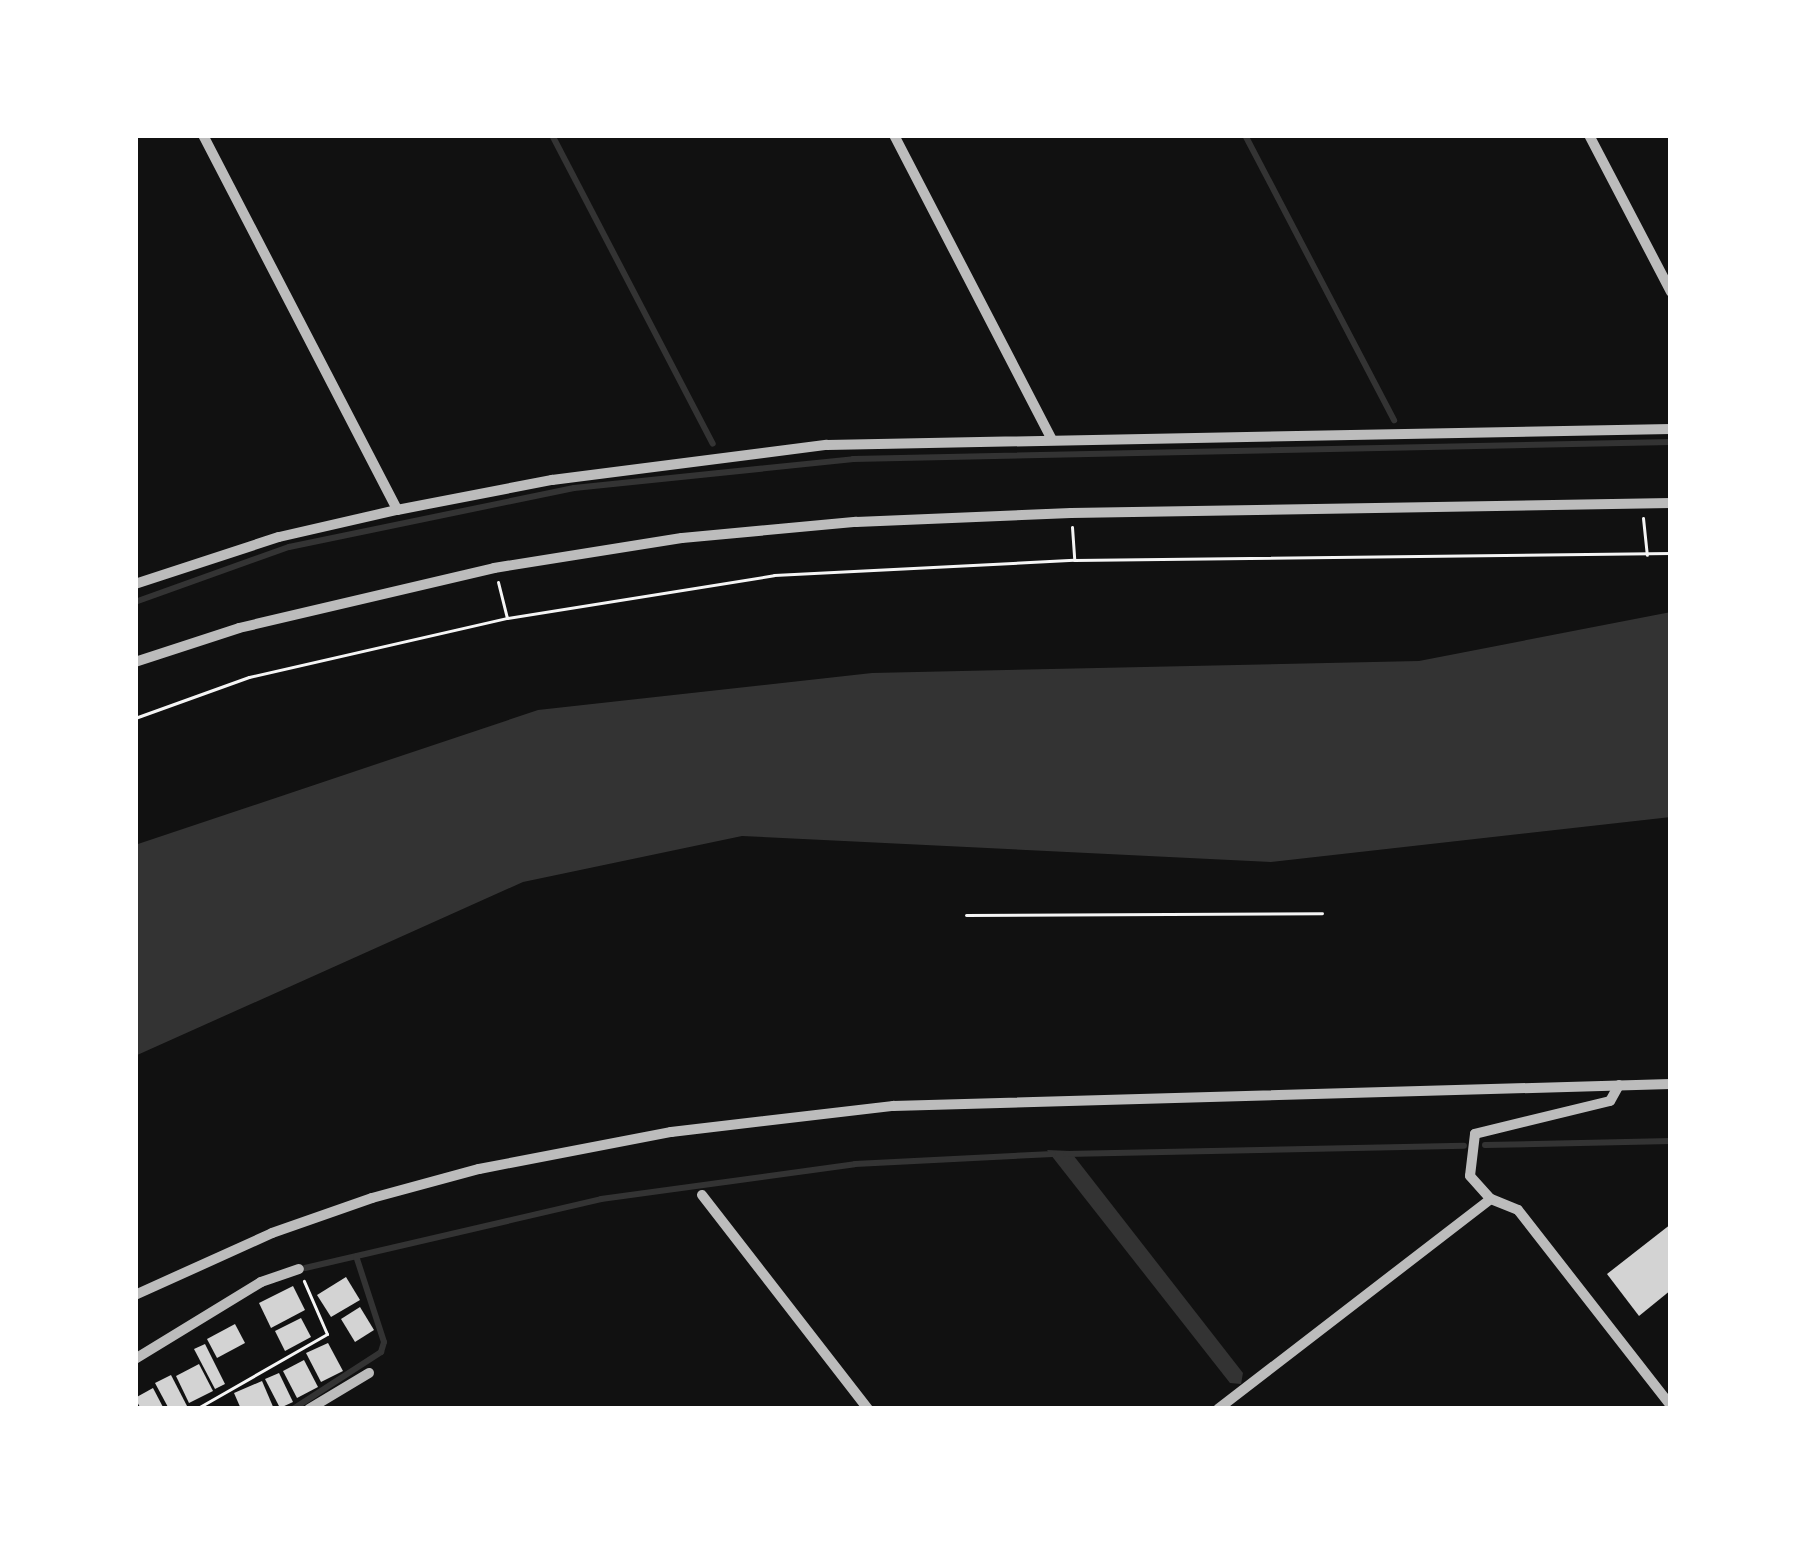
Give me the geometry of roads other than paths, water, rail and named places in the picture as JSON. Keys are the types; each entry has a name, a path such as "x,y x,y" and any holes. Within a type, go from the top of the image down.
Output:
{"street":[{"path":"203,135 397,510"},
{"path":"895,135 1051,438"},
{"path":"1589,135 1671,292"},
{"path":"135,584 279,537 397,510 552,480 827,445 1671,430"},
{"path":"135,662 239,628 494,568 703,536 1071,513 1671,503"},
{"path":"135,1295 272,1233 372,1198 479,1169 671,1132 893,1106 1671,1084"},
{"path":"1619,1085 1610,1101 1475,1134 1470,1176 1491,1198 1518,1210 1671,1406"},
{"path":"702,1195 868,1409"},
{"path":"1218,1409 1491,1198"},
{"path":"135,1359 261,1282 299,1269"},
{"path":"309,1409 369,1372"}],"waterway":[{"path":"552,135 713,444"},
{"path":"1245,135 1394,420"},
{"path":"135,602 289,547 574,488 853,459 1671,442"},
{"path":"1485,1145 1671,1141"},
{"path":"1066,1154 1464,1146"},
{"path":"305,1268 601,1199 855,1164 1053,1154"},
{"path":"293,1409 381,1352 384,1342 356,1256"}]}
